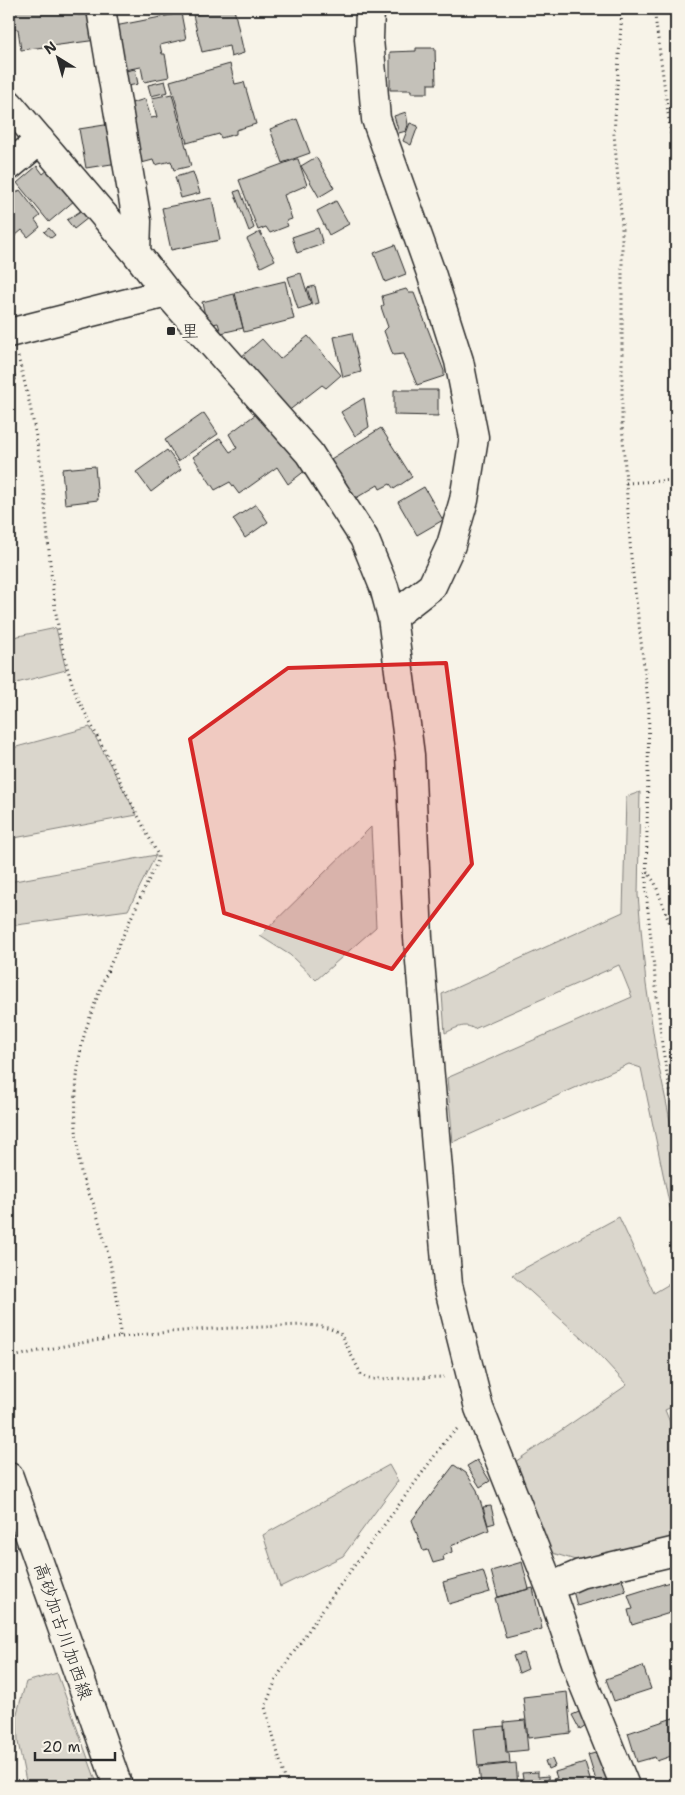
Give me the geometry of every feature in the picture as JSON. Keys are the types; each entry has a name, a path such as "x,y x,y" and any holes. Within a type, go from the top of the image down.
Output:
{"street":[{"path":"101,9 137,221 136,253"},
{"path":"370,9 369,39 376,119 431,273 459,361 474,437 464,500 451,546 432,586 392,617"},
{"path":"9,104 136,253 166,293 310,453 364,538 384,587 392,617 410,754 418,938 448,1285 479,1408 550,1587 582,1680 626,1786"},
{"path":"9,166 40,140"},
{"path":"10,333 166,293"},
{"name":"高砂加古川加西線","path":"9,1476 118,1786"},
{"path":"550,1587 580,1574 676,1551"}],"path":[{"path":"622,9 614,134 622,225 622,423 631,557 648,709 647,871 649,919 662,1045 676,1124"},
{"path":"654,9 671,136 676,146"},
{"path":"10,333 33,420 41,470 53,598 59,636 69,676 77,697 158,855 158,860 126,929 86,1027 80,1052 75,1108 81,1174 92,1198 101,1228 120,1316 120,1337"},
{"path":"626,483 676,480"},
{"path":"647,871 654,883 676,937"},
{"path":"9,1358 120,1337 217,1328 318,1325 340,1333 362,1376 373,1379 472,1376"},
{"path":"287,1786 265,1707 278,1677 327,1603 446,1439 479,1408"}],"highlighted area":[{"path":"446,663 472,864 392,969 224,913 190,739 288,668"}],"shaded area":[{"path":"56,628 66,670 9,685 9,638"},
{"path":"90,727 137,815 9,839 9,749"},
{"path":"640,792 638,895 646,984 657,1058 676,1149 676,1236 641,1068 629,1064 453,1142 447,1078 632,997 619,965 474,1029 463,1026 445,1033 442,994 623,912 626,797"},
{"path":"371,827 376,927 316,980 290,955 260,936"},
{"path":"156,855 128,910 9,926 9,882"},
{"path":"619,1217 654,1293 676,1280 676,1405 665,1410 676,1437 676,1544 582,1562 549,1552 512,1464 627,1385 593,1348 512,1275"},
{"path":"389,1465 398,1481 343,1556 280,1587 263,1535"},
{"path":"57,1673 98,1786 27,1786 18,1742 17,1713 26,1682"}],"building":[{"path":"11,9 78,9 78,15 93,13 97,40 21,50 18,29 10,30 9,12 12,12"},
{"path":"218,9 234,9 244,53 231,57 229,46 202,52 193,15"},
{"path":"181,13 186,39 160,45 162,54 165,54 169,77 144,82 141,67 118,71 110,27"},
{"path":"416,48 435,48 436,84 428,84 428,93 411,93 411,90 390,90 390,52 416,51"},
{"path":"230,64 235,84 244,82 256,124 236,130 236,134 221,138 219,134 187,143 170,81"},
{"path":"135,69 138,84 123,87 121,72"},
{"path":"165,81 168,92 151,96 148,85"},
{"path":"172,94 191,166 174,170 171,161 155,165 153,160 134,165 125,105 145,99 151,118 157,117 152,98"},
{"path":"406,112 408,125 406,131 399,133 394,116"},
{"path":"297,119 310,153 282,163 270,129"},
{"path":"410,123 418,126 411,145 403,141"},
{"path":"111,124 118,163 86,168 79,129"},
{"path":"316,157 334,188 319,197 301,166"},
{"path":"298,159 307,185 284,195 292,219 286,221 288,226 270,233 266,227 258,230 239,180"},
{"path":"37,166 43,174 49,169 75,200 49,222 17,183"},
{"path":"193,172 200,193 181,198 175,177"},
{"path":"20,190 40,216 35,220 40,227 28,237 22,230 9,241 9,199"},
{"path":"240,190 254,228 249,231 234,192"},
{"path":"212,198 220,240 171,250 162,208"},
{"path":"336,201 349,224 329,235 317,211"},
{"path":"82,210 88,218 74,229 67,220"},
{"path":"49,228 55,235 51,238 44,232"},
{"path":"318,228 323,244 297,253 292,237"},
{"path":"260,232 275,260 261,267 247,239"},
{"path":"395,245 406,274 385,282 374,253"},
{"path":"301,273 311,305 298,309 288,277"},
{"path":"285,281 294,319 244,332 235,293"},
{"path":"315,286 319,303 312,305 307,288"},
{"path":"406,289 409,293 414,293 444,371 444,376 417,385 404,354 393,355 384,331 388,327 381,307 384,305 382,296"},
{"path":"234,294 243,328 221,333 218,323 207,325 202,302"},
{"path":"352,333 361,372 343,377 334,337"},
{"path":"308,336 341,375 326,388 322,385 287,412 241,357 262,339 280,359"},
{"path":"9,351 16,380 9,382"},
{"path":"394,390 438,390 438,416 394,415"},
{"path":"364,398 369,427 355,436 341,412"},
{"path":"204,413 218,434 178,461 165,440"},
{"path":"256,414 261,421 265,420 306,470 288,484 277,467 239,494 230,482 215,490 193,457 220,438 230,452 237,448 229,434"},
{"path":"381,428 412,477 394,489 390,484 380,489 378,485 351,501 326,462"},
{"path":"167,450 181,469 151,492 136,472"},
{"path":"95,466 98,500 65,504 62,469"},
{"path":"424,487 443,520 417,535 398,502"},
{"path":"256,504 268,522 245,538 233,519"},
{"path":"676,1418 676,1430 672,1420"},
{"path":"477,1460 490,1481 480,1487 467,1466"},
{"path":"454,1465 466,1473 477,1490 489,1530 451,1546 452,1552 443,1556 444,1560 433,1563 428,1550 423,1551 412,1520"},
{"path":"491,1506 495,1523 488,1525 483,1507"},
{"path":"522,1562 529,1589 498,1597 491,1571"},
{"path":"483,1571 490,1592 449,1604 443,1582"},
{"path":"620,1573 626,1591 577,1606 572,1587"},
{"path":"676,1580 676,1611 632,1625 628,1610 633,1609 628,1595"},
{"path":"533,1588 542,1629 506,1638 495,1598"},
{"path":"523,1653 528,1669 519,1673 513,1656"},
{"path":"643,1666 651,1689 614,1701 606,1679"},
{"path":"567,1692 571,1733 528,1738 523,1697"},
{"path":"579,1712 586,1726 580,1730 572,1715"},
{"path":"676,1717 676,1749 673,1750 674,1755 657,1761 655,1757 637,1762 628,1733"},
{"path":"525,1720 528,1750 507,1752 504,1722"},
{"path":"504,1726 506,1753 509,1753 510,1763 478,1766 474,1729"},
{"path":"599,1752 607,1780 597,1784 588,1755"},
{"path":"552,1759 555,1766 548,1769 545,1761"},
{"path":"516,1763 518,1786 481,1786 479,1767"},
{"path":"585,1763 592,1786 551,1786 550,1780 557,1778 555,1772"},
{"path":"538,1772 538,1777 548,1776 549,1786 524,1786 522,1773"}],"place":[{"name":"里","path":"171,331"}]}
